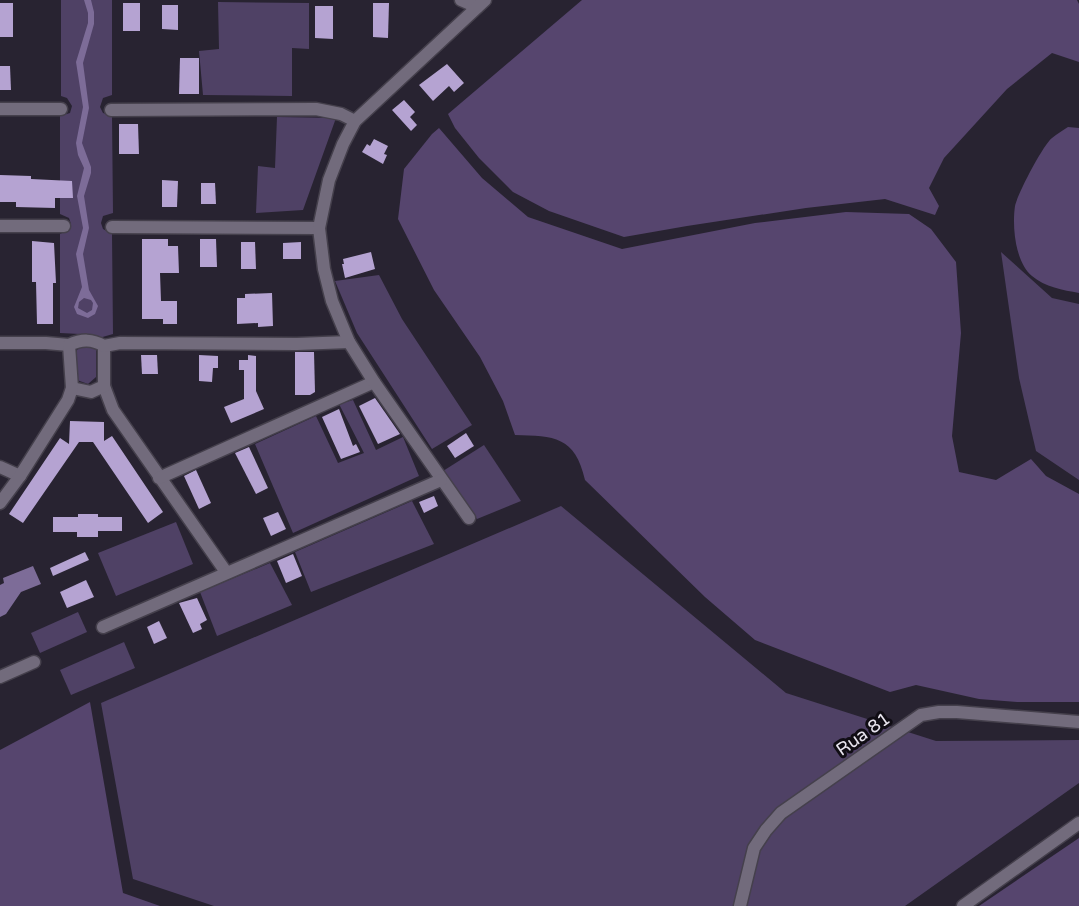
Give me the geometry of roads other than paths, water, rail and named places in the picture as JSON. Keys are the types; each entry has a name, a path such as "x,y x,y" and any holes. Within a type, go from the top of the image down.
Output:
{"street":[{"path":"461,0 481,4"},
{"path":"469,518 349,342 332,301 324,268 319,228 330,180 343,144 355,121 481,4"},
{"path":"0,109 61,109"},
{"path":"111,110 316,109 341,114 355,121"},
{"path":"0,226 64,226"},
{"path":"112,227 319,228"},
{"path":"0,343 46,342 69,345 92,340 104,346 120,343 349,342"},
{"path":"0,503 63,410 72,388 69,345"},
{"path":"104,346 104,386 113,410 226,572"},
{"path":"159,478 374,381"},
{"path":"72,388 91,392 104,386"},
{"path":"0,467 20,476"},
{"path":"104,627 441,480"},
{"path":"0,677 34,662"},
{"name":"Rua 81","path":"740,906 754,848 781,813 921,715 957,712 1079,722"},
{"path":"963,906 1079,823"}]}
